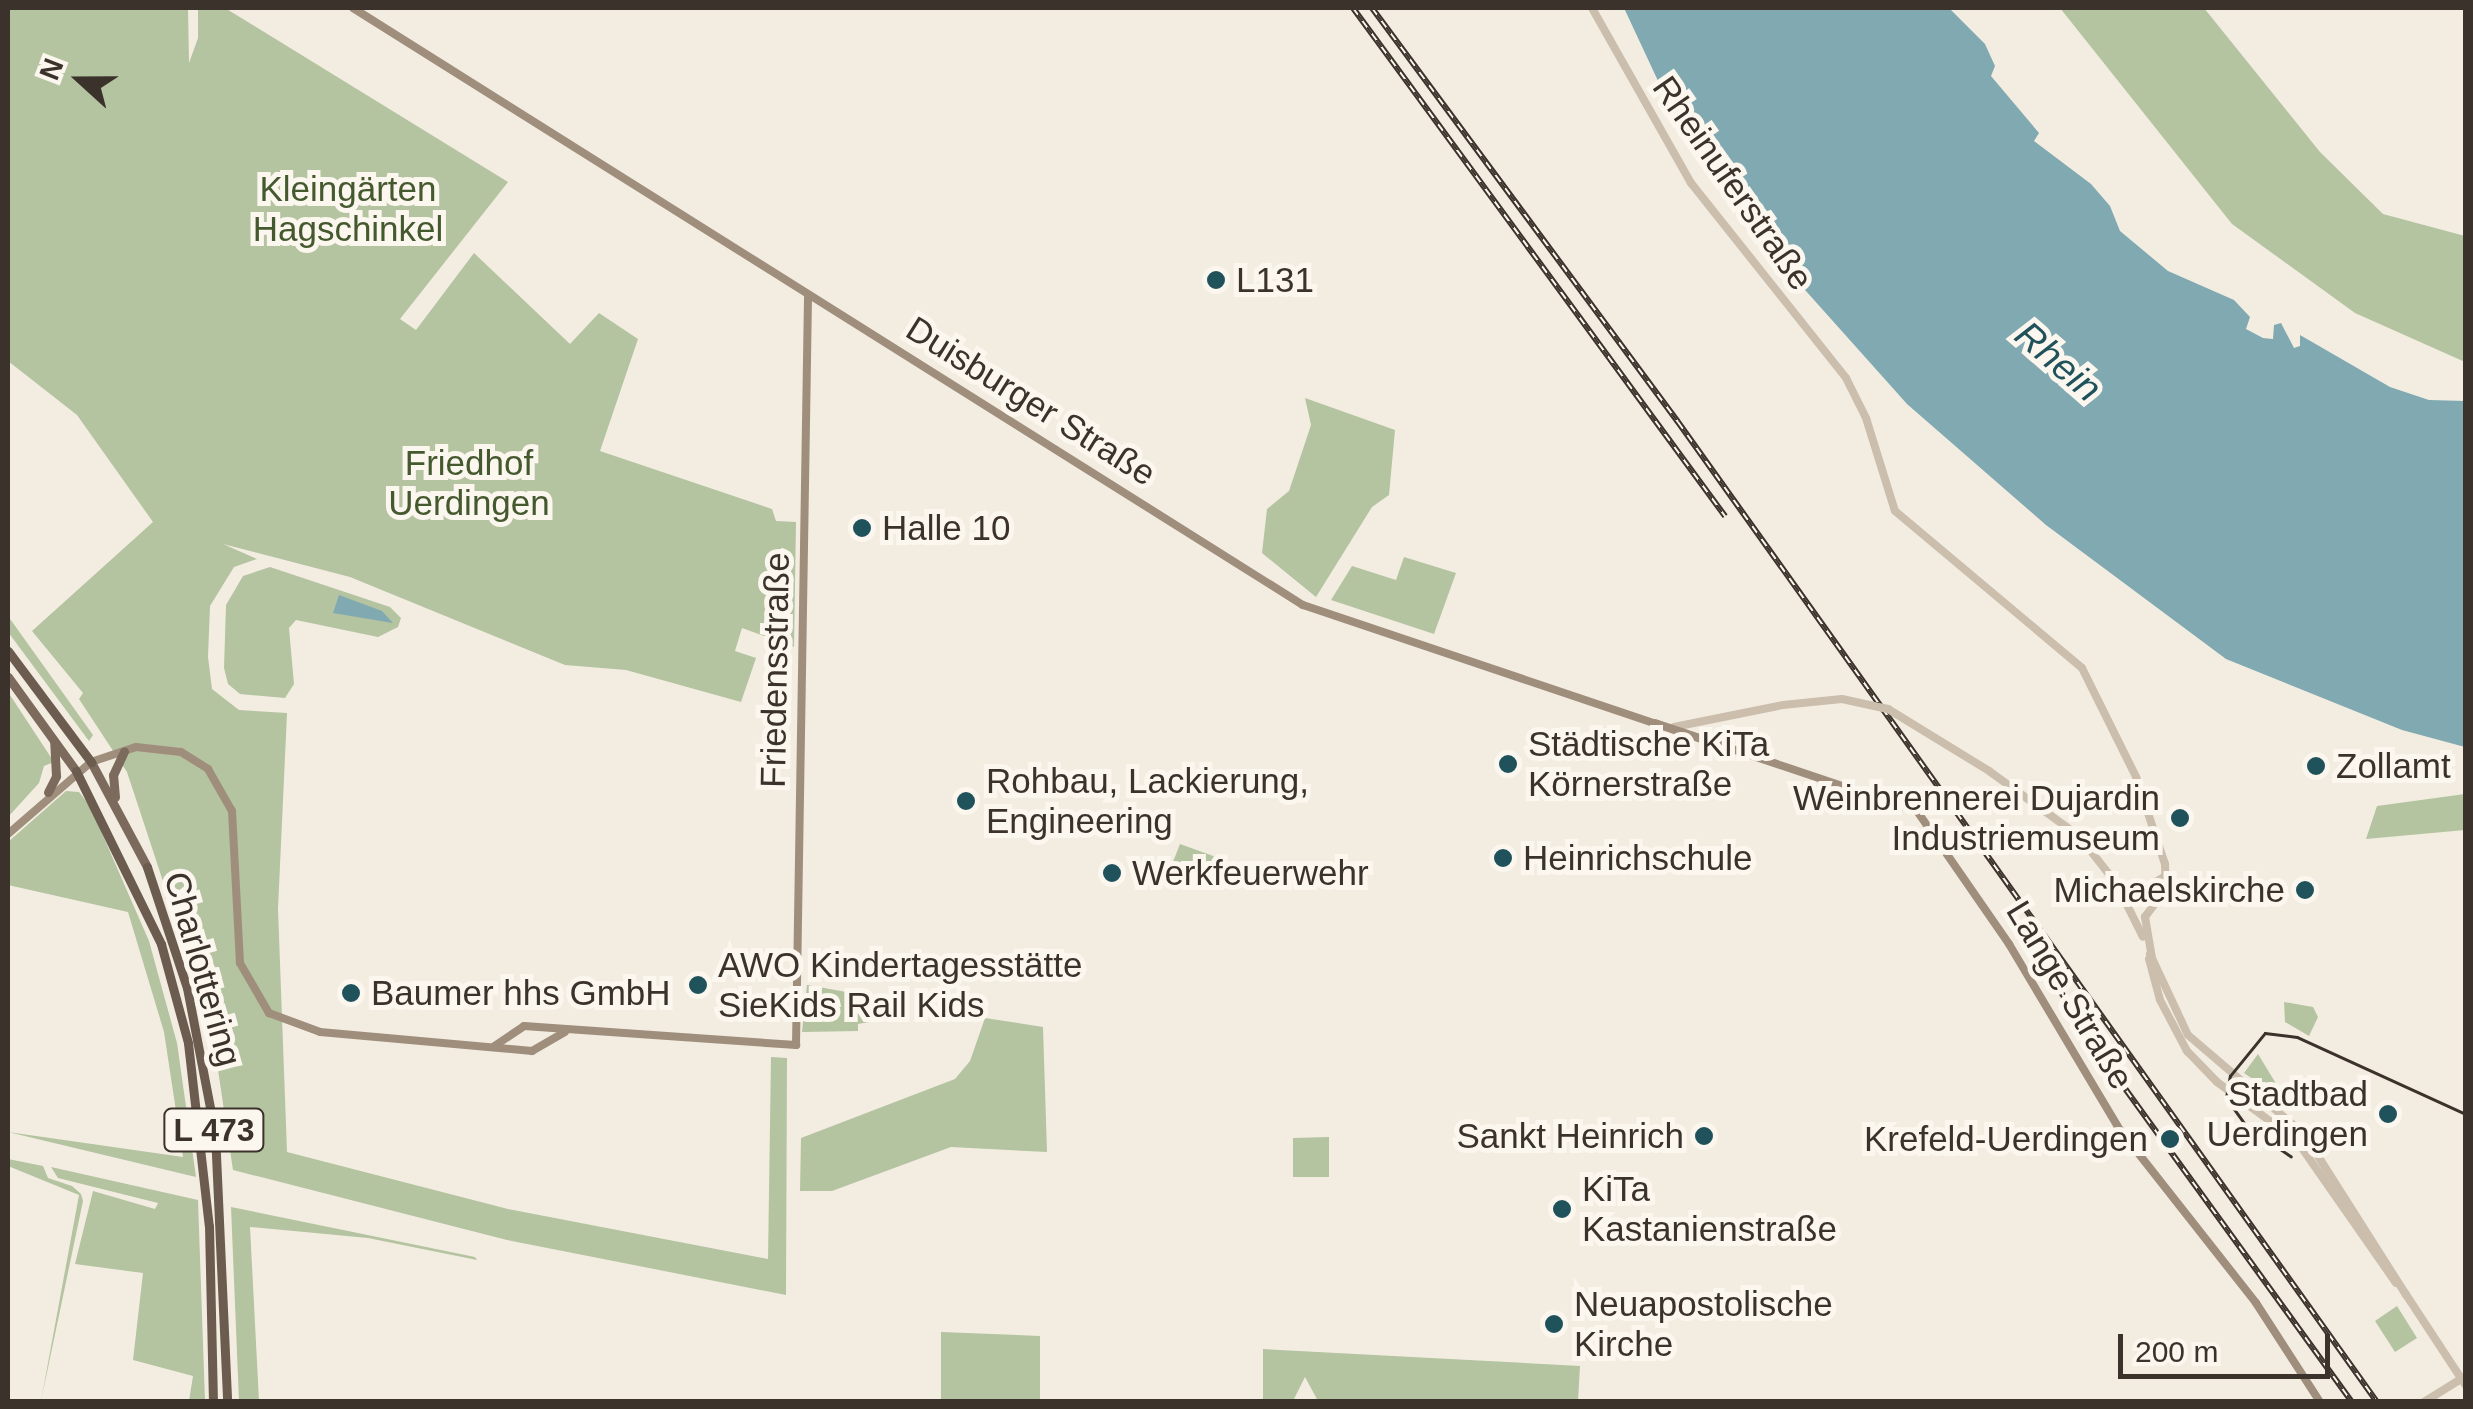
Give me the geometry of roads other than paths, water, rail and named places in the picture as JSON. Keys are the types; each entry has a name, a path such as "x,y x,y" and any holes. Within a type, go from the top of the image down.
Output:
{"highway":[{"name":"Charlottering","path":"8,652 92,762"},
{"name":"Charlottering","path":"76,770 161,944 188,1043 210,1226 213,1402"},
{"name":"Charlottering","path":"147,867 188,988 215,1132 228,1402"}],"main road":[{"name":"Duisburger Straße","path":"353,8 1302,604 1914,809"},
{"name":"Friedensstraße","path":"570,1031 796,1045 808,295"},
{"name":"Charlottering","path":"8,677 76,770"},
{"name":"Duisburger Straße","path":"1646,722 1674,727 1724,748"},
{"path":"48,792 57,765 54,740"},
{"path":"8,834 48,792 92,762 150,746 181,752 208,769 226,794 234,831 240,963 269,1013 320,1032 514,1050 544,1048"},
{"path":"116,805 113,775 124,751"},
{"name":"Charlottering","path":"92,762 147,867"},
{"name":"Lange Straße","path":"1914,809 2002,933 2120,1130 2256,1303 2320,1402"},
{"path":"493,1047 509,1039 516,1027 570,1031"},
{"path":"541,1027 544,1048"},
{"path":"544,1048 551,1037 570,1031"},
{"path":"509,1039 514,1050"}],"street":[{"name":"Rheinuferstraße","path":"1592,8 1691,183 1846,378 1866,418 1894,512 2082,668 2136,777 2167,875"},
{"path":"1674,727 1783,704 1842,699 1888,709 1989,772 2079,836 2129,896 2160,1000 2187,1050 2216,1082 2297,1141 2406,1294"},
{"path":"1712,742 1714,721"},
{"path":"2152,958 2145,917 2166,889 2167,875"},
{"path":"2129,896 2167,875"},
{"path":"2129,896 2166,889"},
{"path":"2146,945 2188,1035 2304,1134 2463,1382 2424,1402"}],"water":[{"name":"Rhein","path":"1624,8 1949,8 1985,44 1995,66 1991,76 2039,133 2034,141 2091,184 2110,206 2120,231 2168,271 2234,300 2250,317 2246,329 2263,338 2273,339 2274,325 2281,323 2294,348 2300,346 2300,335 2390,387 2429,400 2465,401 2465,747 2402,730 2226,659 2046,525 1907,404 1789,272 1666,98"},
{"path":"339,595 382,611 393,623 333,613"}],"tram line":[{"path":"2291,1157 2246,1126 2226,1098 2230,1076 2265,1033 2297,1037 2466,1114"}],"railway":[{"path":"1353,8 1725,516"},
{"path":"1372,8 1678,422 2377,1402"},
{"path":"2019,927 2108,1065 2352,1402"}],"place":[{"name":"L131","path":"1216,280"},
{"name":"Halle 10","path":"862,528"},
{"name":"Städtische KiTa Körnerstraße","path":"1508,764"},
{"name":"Zollamt","path":"2316,766"},
{"name":"Rohbau, Lackierung, Engineering","path":"966,801"},
{"name":"Weinbrennerei Dujardin Industriemuseum","path":"2180,818"},
{"name":"Heinrichschule","path":"1503,858"},
{"name":"Werkfeuerwehr","path":"1112,873"},
{"name":"Michaelskirche","path":"2305,890"},
{"name":"AWO Kindertagesstätte SieKids Rail Kids","path":"698,985"},
{"name":"Baumer hhs GmbH","path":"351,993"},
{"name":"Stadtbad Uerdingen","path":"2388,1114"},
{"name":"Sankt Heinrich","path":"1704,1136"},
{"name":"Krefeld-Uerdingen","path":"2170,1139"},
{"name":"KiTa Kastanienstraße","path":"1562,1209"},
{"name":"Neuapostolische Kirche","path":"1554,1324"}],"park label":[{"name":"Kleingärten Hagschinkel","path":"348,209"},
{"name":"Friedhof Uerdingen","path":"469,483"}]}
